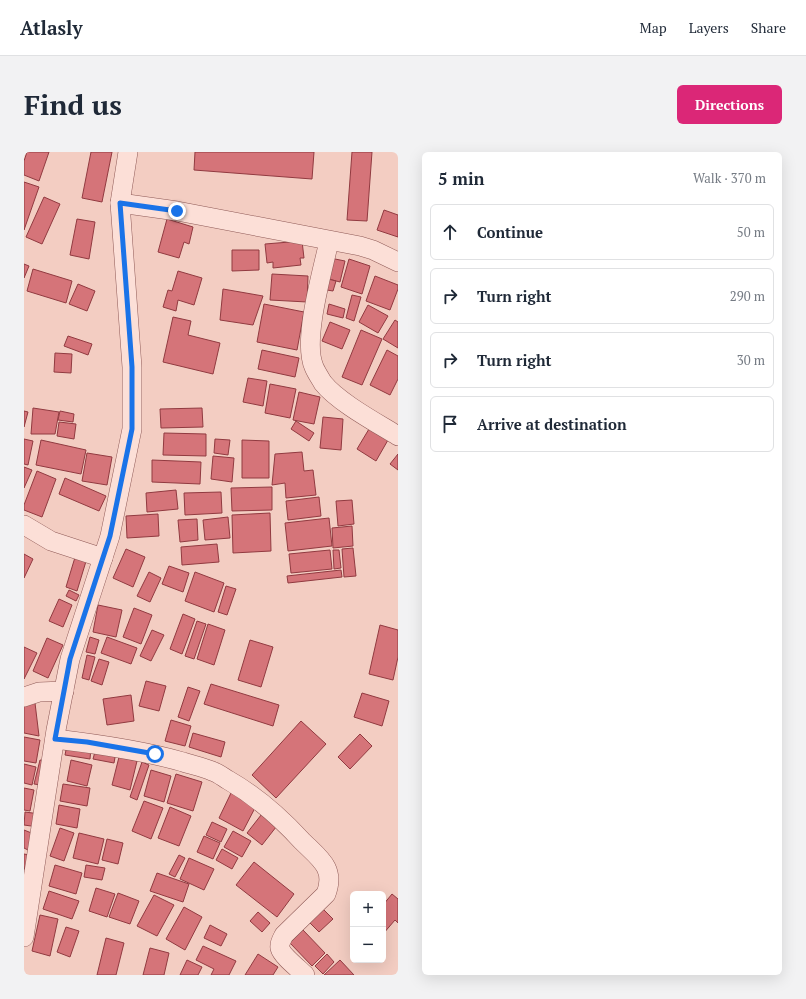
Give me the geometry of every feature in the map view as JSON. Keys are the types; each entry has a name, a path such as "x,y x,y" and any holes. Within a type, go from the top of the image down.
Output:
{"street":[{"path":"24,937 55,739 70,659 110,536 132,429 132,367 120,203 128,152"},
{"path":"120,203 177,211 360,246 373,250 398,262"},
{"path":"329,240 313,316 310,348 313,367 324,383 341,399 398,436"},
{"path":"24,525 51,540 103,558"},
{"path":"24,697 39,692 64,691"},
{"path":"55,739 130,749 155,754 212,771 246,790 285,822 323,863 329,872 329,886 326,894 284,935 280,942 280,948 283,953 305,975"}],"building":[{"path":"27,152 49,152 39,181 24,175 24,161"},
{"path":"91,152 112,152 102,202 82,198"},
{"path":"195,152 314,152 312,179 194,170"},
{"path":"352,152 372,152 367,221 347,220"},
{"path":"24,182 39,187 24,230"},
{"path":"44,197 60,204 42,244 26,237"},
{"path":"384,210 398,215 398,237 377,230"},
{"path":"77,219 95,222 89,259 70,255"},
{"path":"167,219 193,227 189,244 184,242 179,258 158,252"},
{"path":"302,241 304,258 300,258 301,265 273,268 273,262 267,263 265,244"},
{"path":"232,250 259,250 259,270 232,271"},
{"path":"330,258 345,261 340,282 325,278"},
{"path":"349,259 370,266 362,294 341,287"},
{"path":"24,264 29,266 24,278"},
{"path":"33,269 72,281 66,303 27,291"},
{"path":"178,271 202,278 194,305 178,300 176,311 163,307 168,290 172,291"},
{"path":"272,274 308,276 307,302 270,300"},
{"path":"375,276 398,285 398,289 390,310 366,301"},
{"path":"324,278 336,281 333,291 321,289"},
{"path":"78,284 95,291 87,311 69,304"},
{"path":"223,289 263,296 253,325 220,320"},
{"path":"352,295 361,297 354,321 346,318"},
{"path":"264,304 304,312 297,350 257,342"},
{"path":"329,304 345,309 343,318 327,314"},
{"path":"368,305 388,316 378,333 359,322"},
{"path":"173,317 191,321 188,335 220,343 213,374 163,362"},
{"path":"395,320 398,322 398,348 383,339"},
{"path":"330,322 350,330 342,349 322,341"},
{"path":"361,330 382,339 362,385 342,377"},
{"path":"68,336 92,344 88,355 64,346"},
{"path":"262,350 299,358 295,377 258,369"},
{"path":"387,350 398,356 398,379 390,395 370,385"},
{"path":"55,353 72,354 71,373 54,372"},
{"path":"248,378 267,381 263,406 243,402"},
{"path":"270,384 296,389 290,418 265,413"},
{"path":"299,392 320,397 314,424 293,420"},
{"path":"33,408 59,412 55,434 31,434"},
{"path":"202,408 203,427 161,428 160,409"},
{"path":"24,411 28,412 24,427"},
{"path":"60,411 74,414 73,422 58,420"},
{"path":"323,417 343,419 341,450 320,448"},
{"path":"296,421 314,433 309,441 291,429"},
{"path":"59,422 76,424 74,439 57,436"},
{"path":"369,429 388,440 376,461 357,449"},
{"path":"164,433 206,434 206,456 163,455"},
{"path":"24,439 33,441 28,465 24,464"},
{"path":"215,439 230,440 228,455 214,453"},
{"path":"41,440 86,450 81,474 36,465"},
{"path":"242,440 269,441 269,478 242,478"},
{"path":"302,452 304,471 313,470 316,495 286,498 285,483 272,485 275,454"},
{"path":"87,453 112,457 107,485 82,481"},
{"path":"398,454 398,470 390,464"},
{"path":"213,456 234,458 232,482 211,479"},
{"path":"152,460 201,462 200,484 152,482"},
{"path":"24,467 32,470 24,488"},
{"path":"37,471 56,479 42,517 24,510 24,505"},
{"path":"65,478 106,496 99,511 59,494"},
{"path":"272,487 272,510 232,511 231,488"},
{"path":"176,490 178,509 147,512 146,493"},
{"path":"221,492 222,513 185,515 184,493"},
{"path":"319,497 321,516 288,520 286,501"},
{"path":"352,500 354,524 338,526 336,501"},
{"path":"270,513 271,551 233,553 232,515"},
{"path":"158,514 159,536 127,538 126,516"},
{"path":"228,517 230,538 205,540 203,520"},
{"path":"329,518 332,546 288,551 285,523"},
{"path":"197,519 198,540 180,542 178,520"},
{"path":"352,526 353,546 333,548 332,528"},
{"path":"217,544 219,562 182,565 181,547"},
{"path":"353,548 356,576 344,577 342,549"},
{"path":"126,549 145,557 133,587 113,578"},
{"path":"330,550 332,569 291,573 289,554"},
{"path":"333,550 339,550 341,568 334,569"},
{"path":"24,554 33,559 24,578"},
{"path":"76,554 87,558 77,591 66,587"},
{"path":"169,566 189,573 183,592 162,584"},
{"path":"341,570 342,577 288,583 287,576"},
{"path":"149,572 161,578 150,602 137,596"},
{"path":"195,572 224,583 214,612 185,601"},
{"path":"226,586 236,589 227,615 218,612"},
{"path":"69,590 79,595 76,601 66,596"},
{"path":"59,599 72,605 63,627 49,621"},
{"path":"98,605 122,610 116,637 93,632"},
{"path":"134,608 152,615 141,644 123,637"},
{"path":"183,614 195,619 182,654 170,649"},
{"path":"197,621 206,624 194,659 185,656"},
{"path":"208,624 225,630 214,665 197,659"},
{"path":"380,625 398,630 398,657 393,680 369,674"},
{"path":"152,630 164,635 151,661 140,656"},
{"path":"90,637 99,640 95,654 86,652"},
{"path":"107,637 137,648 131,664 101,653"},
{"path":"47,638 63,645 48,678 33,671"},
{"path":"250,640 273,647 261,687 238,680"},
{"path":"24,647 37,653 24,679"},
{"path":"87,655 95,657 89,680 82,678"},
{"path":"99,659 109,662 102,685 91,681"},
{"path":"146,681 166,686 159,711 139,706"},
{"path":"211,684 279,705 273,726 204,704"},
{"path":"188,687 200,691 189,721 178,717"},
{"path":"362,693 389,701 382,726 354,717"},
{"path":"131,695 134,721 107,725 103,699"},
{"path":"24,701 35,703 39,736 24,733"},
{"path":"171,720 191,726 185,746 165,741"},
{"path":"301,721 326,744 276,798 252,775"},
{"path":"193,733 225,742 221,757 189,747"},
{"path":"360,734 372,746 350,769 338,757"},
{"path":"24,737 40,740 36,763 24,761"},
{"path":"67,745 91,748 90,759 65,755"},
{"path":"96,748 116,752 114,763 93,759"},
{"path":"119,757 137,761 130,790 112,785"},
{"path":"40,760 46,761 41,785 34,784"},
{"path":"71,760 92,765 87,786 67,781"},
{"path":"142,762 149,765 137,800 130,797"},
{"path":"24,764 36,767 32,785 24,783"},
{"path":"151,770 171,776 164,802 144,796"},
{"path":"176,774 202,782 193,811 167,803"},
{"path":"63,784 90,788 87,806 60,801"},
{"path":"24,788 34,790 30,811 24,810"},
{"path":"231,793 256,806 243,831 219,818"},
{"path":"144,801 163,808 151,839 132,831"},
{"path":"59,805 80,809 77,828 56,824"},
{"path":"170,807 191,816 179,846 158,838"},
{"path":"265,810 280,822 262,845 247,833"},
{"path":"25,812 40,814 38,827 24,825"},
{"path":"212,822 227,829 221,842 206,835"},
{"path":"60,828 74,833 64,861 50,856"},
{"path":"24,830 34,834 28,850 24,848"},
{"path":"233,831 251,841 242,857 224,847"},
{"path":"79,833 104,839 98,864 73,858"},
{"path":"204,836 220,843 213,859 197,852"},
{"path":"107,839 123,843 118,864 102,860"},
{"path":"222,849 238,858 232,869 216,860"},
{"path":"24,854 29,855 24,870"},
{"path":"179,855 185,858 175,877 169,874"},
{"path":"189,858 214,869 204,890 180,879"},
{"path":"254,862 294,894 277,917 236,885"},
{"path":"55,865 82,873 76,894 49,886"},
{"path":"86,865 105,868 102,880 84,877"},
{"path":"157,873 189,884 183,902 150,891"},
{"path":"96,888 115,894 107,917 89,911"},
{"path":"49,891 79,901 72,919 43,909"},
{"path":"118,893 139,901 130,924 109,917"},
{"path":"392,894 398,899 398,923 395,920 386,930 386,927 386,901"},
{"path":"154,895 174,905 157,936 137,926"},
{"path":"184,907 202,917 185,950 166,939"},
{"path":"323,909 333,919 319,932 309,922"},
{"path":"258,912 270,923 262,932 250,921"},
{"path":"40,915 58,919 50,956 32,951"},
{"path":"210,925 227,934 221,946 204,938"},
{"path":"66,927 79,931 70,957 57,952"},
{"path":"303,930 325,953 312,966 290,943"},
{"path":"106,938 124,943 116,975 97,975"},
{"path":"203,946 236,961 229,975 211,975 214,969 196,960"},
{"path":"150,948 169,953 164,975 143,975"},
{"path":"258,954 278,967 273,975 245,975"},
{"path":"327,954 334,962 323,974 315,966"},
{"path":"187,960 202,967 198,975 180,975"},
{"path":"340,960 354,975 324,975"}],"route":[{"path":"155,754 87,742 55,739 70,659 110,536 132,429 132,367 120,203 177,211"}]}
